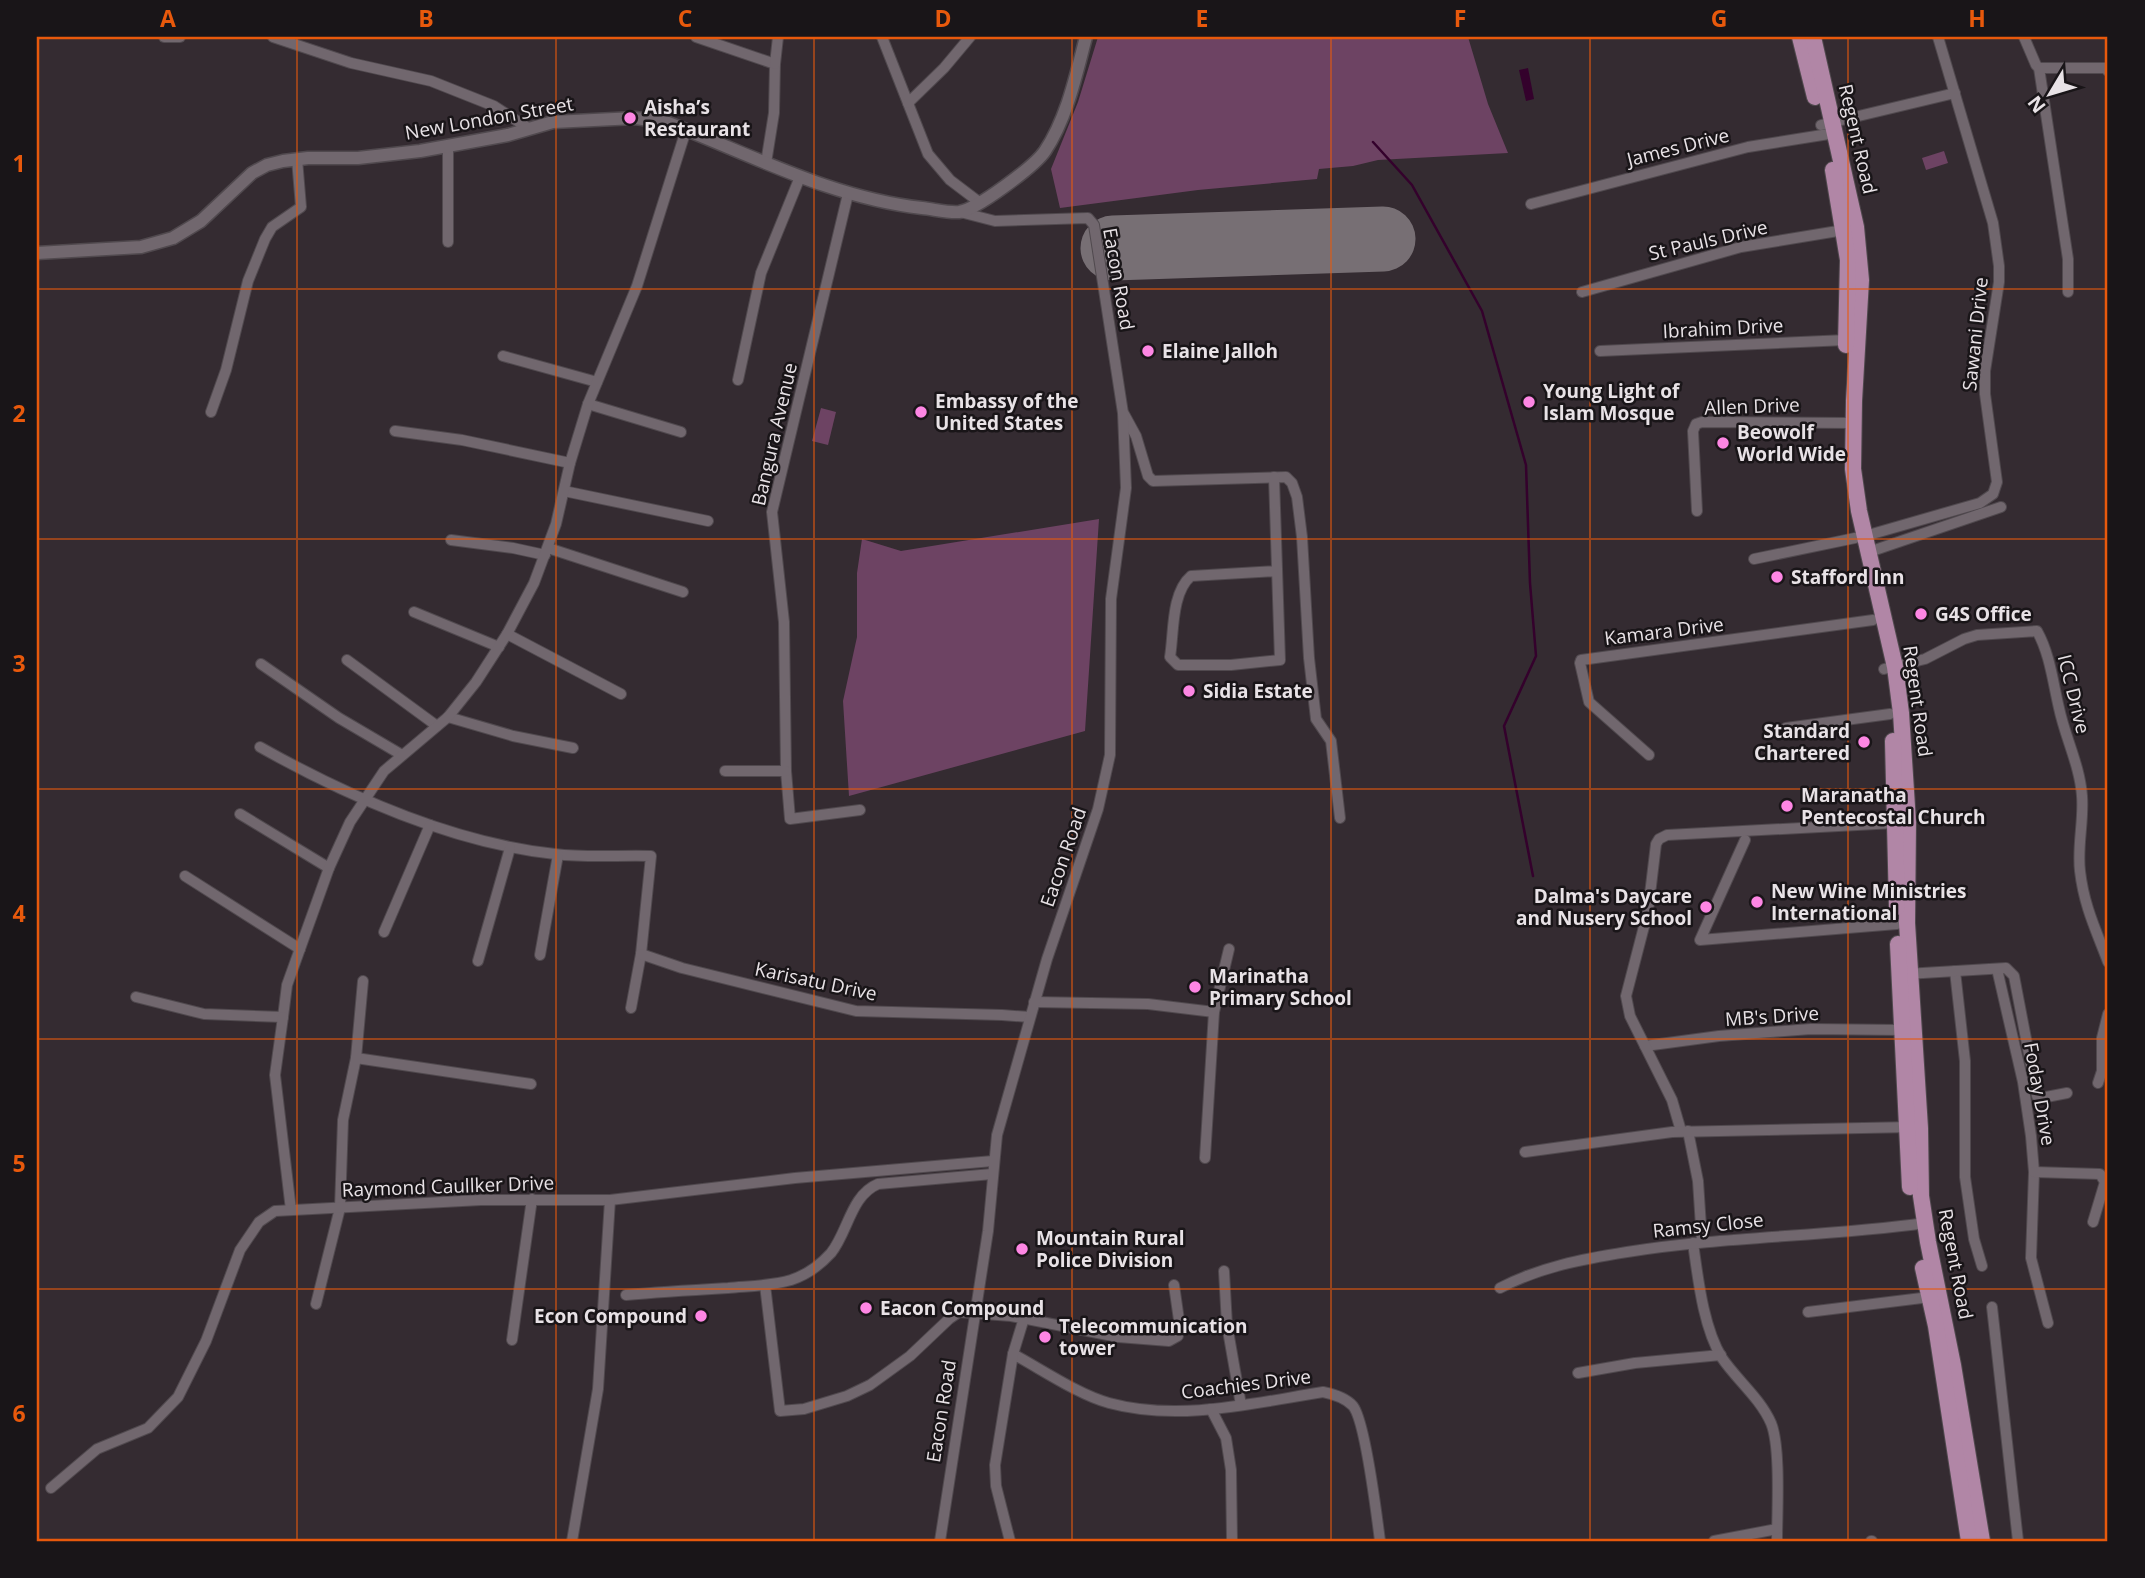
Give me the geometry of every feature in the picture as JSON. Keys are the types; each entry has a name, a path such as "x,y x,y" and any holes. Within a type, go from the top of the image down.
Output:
{"main road":[{"name":"Regent Road","path":"1800,37 1856,227 1859,254 1861,280 1842,470 1863,542 1889,668 1900,763 1904,974 1920,1224 1930,1297 1948,1371"},
{"name":"Regent Road","path":"1813,37 1844,230 1848,284 1848,422"},
{"name":"Regent Road","path":"1863,542 1873,620 1889,668 1890,714 1900,763 1895,823 1897,924 1904,974 1902,1030 1913,1127"},
{"name":"Regent Road","path":"1920,1224 1955,1414 1982,1541"},
{"name":"Regent Road","path":"1955,1414 1969,1541"}],"street":[{"path":"164,37 180,37"},
{"path":"273,37 351,63 431,80 494,106 528,128"},
{"path":"696,37 775,65"},
{"path":"766,163 774,113 778,37"},
{"path":"882,37 928,155 950,180 979,202"},
{"path":"908,103 970,37"},
{"path":"960,212 1025,173 1043,154 1055,134 1086,37"},
{"name":"Sawani Drive","path":"1863,542 1980,503 1993,494 1997,482 1984,394 1999,266 1993,223 1938,37"},
{"path":"2024,37 2039,68 2068,259 2068,292"},
{"path":"2039,68 2105,68 2108,71"},
{"name":"James Drive","path":"1531,204 1748,147 1828,129 1955,93"},
{"name":"New London Street","path":"37,253 141,247 173,238 201,220 252,173 267,165 297,159 358,158 448,146 508,135 553,122 635,118 650,118 686,130 848,194 890,203 960,212"},
{"path":"291,1209 275,1075 288,985 329,868 350,821 364,798 384,771 448,717 476,682 507,634 534,583 547,551 588,404 637,286 686,130"},
{"path":"448,146 448,242"},
{"path":"211,412 226,370 248,281 265,239 272,227 301,207 297,159"},
{"path":"738,380 761,273 800,177"},
{"name":"Bangura Avenue","path":"848,194 797,414 773,504 772,520 784,622 786,771 790,819 860,810"},
{"name":"Eacon Road","path":"940,1541 988,1231 997,1135 1034,1002 1098,809 1110,755 1111,599 1126,488 1124,413 1094,225 1088,218 1055,222 995,220 960,212"},
{"name":"St Pauls Drive","path":"1581,292 1741,247 1844,230"},
{"name":"Ibrahim Drive","path":"1600,351 1846,340"},
{"path":"503,356 597,382"},
{"path":"588,404 681,432"},
{"path":"1124,413 1136,436 1148,476 1153,481 1286,477 1292,483 1297,497 1302,537 1309,658 1316,719 1331,741 1340,818"},
{"name":"Allen Drive","path":"1697,511 1693,431 1696,424 1848,422"},
{"path":"395,431 462,440 570,463"},
{"path":"1274,477 1282,655 1280,660 1231,665 1178,665 1174,662 1170,657 1178,598 1184,582 1191,576 1277,571"},
{"path":"564,491 708,521"},
{"path":"1754,559 1863,542 2001,507"},
{"path":"451,540 547,551 683,592"},
{"path":"414,612 499,647"},
{"name":"Kamara Drive","path":"1649,755 1589,702 1581,660 1873,620"},
{"name":"ICC Drive","path":"1889,668 1925,659 1977,635 2037,631 2044,643 2060,717 2080,783 2080,870 2090,918 2108,962"},
{"path":"507,634 621,694"},
{"path":"347,660 437,726"},
{"path":"261,664 339,718 402,755"},
{"path":"1786,727 1890,714"},
{"path":"448,717 513,736 573,748"},
{"path":"260,747 306,773 430,825 510,848 558,855 652,856 631,1008"},
{"path":"725,771 786,771"},
{"path":"240,814 329,868"},
{"path":"1777,1541 1777,1461 1773,1428 1766,1414 1721,1355 1699,1289 1698,1181 1685,1131 1630,1016 1626,991 1648,911 1656,844 1659,839 1667,835 1895,823"},
{"path":"384,932 430,825"},
{"path":"1745,840 1700,940 1897,924"},
{"path":"478,961 510,848"},
{"path":"540,955 558,855"},
{"path":"185,876 300,949"},
{"path":"1205,1158 1214,1012 1229,948"},
{"name":"Karisatu Drive","path":"640,954 682,968 856,1011 1030,1017"},
{"path":"1904,974 2006,968 2014,976 2037,1096 2041,1098 2067,1093"},
{"name":"Foday Drive","path":"1997,970 2023,1082 2034,1172 2031,1258 2048,1323"},
{"path":"1955,971 1965,1061 1965,1177 1974,1239 1982,1266"},
{"path":"316,1304 340,1208 343,1120 356,1058 363,981"},
{"path":"136,996 204,1014 283,1017"},
{"path":"1034,1002 1148,1004 1214,1012"},
{"path":"2098,1083 2102,1071 2102,1038 2108,1014"},
{"name":"MB's Drive","path":"1646,1046 1719,1036 1800,1030 1902,1030"},
{"path":"356,1058 531,1084"},
{"path":"1525,1152 1685,1131 1913,1127"},
{"name":"Raymond Caullker Drive","path":"51,1488 97,1448 143,1431 178,1397 196,1363 246,1238 264,1217 275,1211 532,1199 610,1200 784,1179 993,1161"},
{"path":"2034,1172 2100,1174 2104,1177 2105,1182 2093,1222"},
{"path":"626,1295 765,1285 792,1280 828,1256 842,1237 859,1201 870,1188 992,1174"},
{"path":"512,1340 532,1199"},
{"path":"572,1541 597,1389 610,1200"},
{"name":"Ramsy Close","path":"1500,1288 1521,1277 1568,1262 1698,1242 1920,1224"},
{"path":"1224,1271 1227,1325 1241,1405"},
{"path":"765,1285 780,1411 804,1409 848,1396 890,1372 954,1314 960,1312 1024,1318 1118,1337 1169,1341 1178,1336 1179,1320 1174,1285"},
{"path":"1808,1312 1930,1297"},
{"path":"1992,1307 2018,1541"},
{"path":"1010,1541 995,1475 1013,1353 1024,1318"},
{"name":"Coachies Drive","path":"1013,1353 1058,1379 1107,1402 1148,1410 1211,1409 1323,1392 1337,1395 1353,1406 1365,1448 1380,1541"},
{"path":"1578,1373 1635,1363 1721,1355"},
{"path":"1211,1409 1226,1438 1231,1470 1232,1541"},
{"path":"1714,1541 1777,1528"}],"shaded area":[{"path":"1098,37 1468,37 1488,104 1508,153 1378,160 1353,166 1319,169 1317,179 1198,190 1060,208 1051,169 1078,102"},
{"path":"1528,68 1534,99 1526,101 1519,70"},
{"path":"1944,151 1948,163 1926,170 1922,158"},
{"path":"821,408 836,412 828,445 812,441"},
{"path":"1099,519 1085,731 849,796 843,701 857,637 857,573 862,539 901,551"}],"waterway":[{"path":"1373,142 1412,185 1482,311 1526,465 1530,583 1536,656 1504,726 1533,876"}],"runway":[{"path":"1113,248 1383,239"}],"place":[{"name":"Aisha’s Restaurant","path":"630,118"},
{"name":"Elaine Jalloh","path":"1148,351"},
{"name":"Young Light of Islam Mosque","path":"1529,402"},
{"name":"Embassy of the United States","path":"921,412"},
{"name":"Beowolf World Wide","path":"1723,443"},
{"name":"Stafford Inn","path":"1777,577"},
{"name":"G4S Office","path":"1921,614"},
{"name":"Sidia Estate","path":"1189,691"},
{"name":"Standard Chartered","path":"1864,742"},
{"name":"Maranatha Pentecostal Church","path":"1787,806"},
{"name":"New Wine Ministries International","path":"1757,902"},
{"name":"Dalma's Daycare and Nusery School","path":"1706,907"},
{"name":"Marinatha Primary School","path":"1195,987"},
{"name":"Mountain Rural Police Division","path":"1022,1249"},
{"name":"Eacon Compound","path":"866,1308"},
{"name":"Econ Compound","path":"701,1316"},
{"name":"Telecommunication tower","path":"1045,1337"}]}
